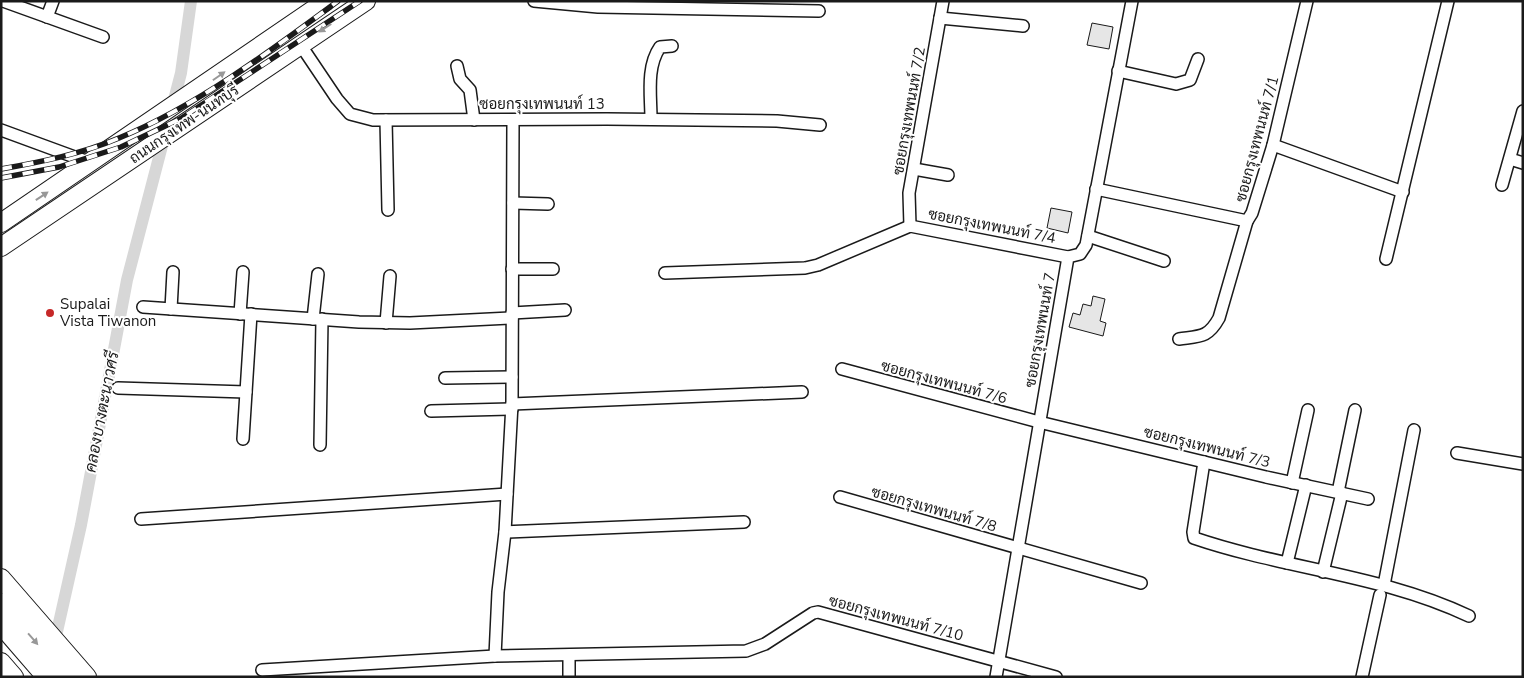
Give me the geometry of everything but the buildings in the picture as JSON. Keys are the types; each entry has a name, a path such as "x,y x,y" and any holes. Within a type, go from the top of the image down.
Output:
{"main road":[{"name":"ถนนกรุงเทพ-นนทบุรี","path":"1,224 179,104 326,1"},
{"name":"ถนนกรุงเทพ-นนทบุรี","path":"1,247 366,1"},
{"path":"94,161 105,177"},
{"path":"1,578 87,677"},
{"path":"1,602 66,677"},
{"path":"1,625 46,677"},
{"path":"1,662 14,677"}],"street":[{"path":"3,1 103,37"},
{"path":"47,17 52,1"},
{"path":"534,1 598,7 819,11"},
{"name":"ซอยกรุงเทพนนท์ 7/2","path":"910,226 909,193 943,1"},
{"name":"ซอยกรุงเทพนนท์ 7","path":"996,677 1020,550 1039,422 1068,257 1080,254 1088,236 1132,1"},
{"name":"ซอยกรุงเทพนนท์ 7/1","path":"1096,189 1247,221 1252,213 1273,145 1307,1"},
{"path":"1386,258 1448,1"},
{"path":"940,18 1023,26"},
{"name":"ซอยกรุงเทพนนท์ 13","path":"300,44 336,99 350,114 373,120 651,119 777,121 820,125"},
{"path":"651,119 651,72 655,54 660,47 672,46"},
{"path":"1118,71 1176,84 1185,83 1190,80 1198,59"},
{"path":"457,66 460,79 470,90 474,120"},
{"path":"1502,185 1523,111"},
{"path":"386,120 388,210"},
{"path":"495,656 498,592 505,532 512,407 512,120"},
{"path":"1,130 94,161"},
{"path":"1273,145 1403,192"},
{"path":"1510,160 1523,163"},
{"path":"914,169 948,175"},
{"path":"512,203 548,204"},
{"path":"1179,339 1206,335 1219,318 1247,221"},
{"path":"665,273 805,268 818,265 910,226"},
{"name":"ซอยกรุงเทพนนท์ 7/4","path":"910,226 1068,257"},
{"path":"1088,236 1164,261"},
{"path":"512,269 553,269"},
{"path":"171,309 173,272"},
{"path":"243,272 246,392 244,439"},
{"path":"318,274 320,445"},
{"path":"386,323 390,276"},
{"path":"143,307 386,323 512,316 565,310"},
{"name":"ซอยกรุงเทพนนท์ 7/6","path":"842,369 1039,422"},
{"path":"445,378 512,377"},
{"path":"118,388 246,392"},
{"path":"430,411 802,392"},
{"path":"1292,482 1308,410"},
{"path":"1323,572 1355,410"},
{"name":"ซอยกรุงเทพนนท์ 7/3","path":"1039,422 1368,499"},
{"path":"1362,677 1382,590 1414,430"},
{"path":"1457,453 1523,464"},
{"path":"1204,462 1193,532 1194,538 1323,572 1382,590 1443,603 1469,616"},
{"path":"1287,563 1306,485"},
{"path":"141,519 507,494"},
{"name":"ซอยกรุงเทพนนท์ 7/8","path":"840,497 1020,550 1140,582"},
{"path":"505,532 744,522"},
{"name":"ซอยกรุงเทพนนท์ 7/10","path":"262,670 495,656 746,651 765,644 813,613 818,612 1056,677"},
{"path":"569,655 569,677"}],"waterway":[{"name":"คลองบางตะนาวศรี","path":"54,645 81,525 127,280 181,73 191,1"}],"railway":[{"path":"1,169 76,153 105,144 148,125 232,76 287,39 338,1"},
{"path":"1,178 59,167 121,147 180,119 360,1"}],"place":[{"name":"Supalai Vista Tiwanon","path":"50,313"}]}
